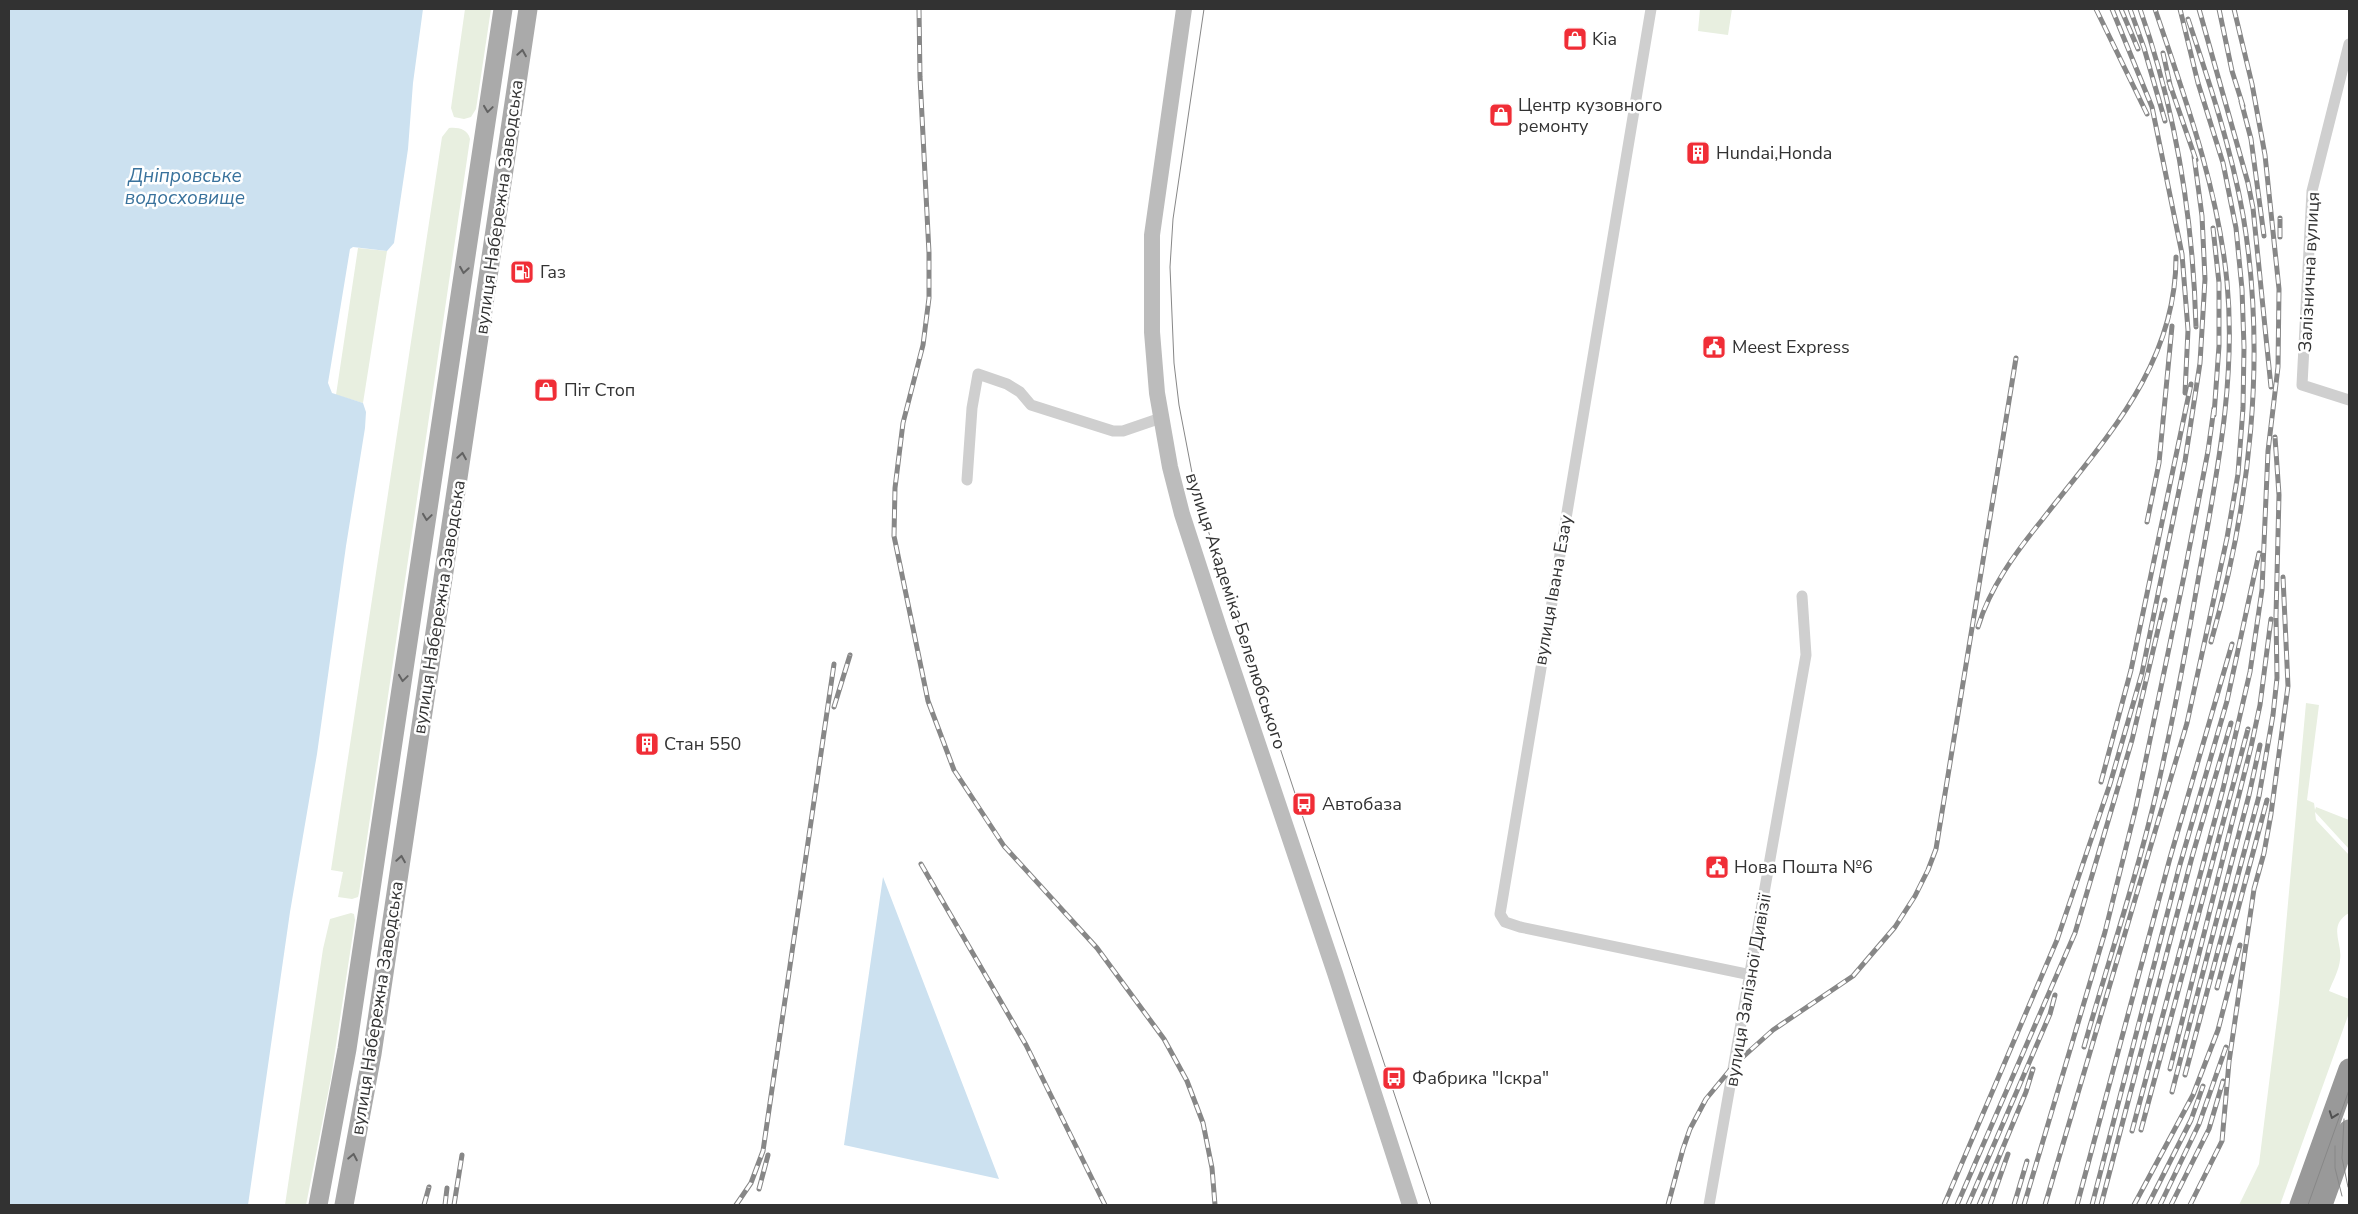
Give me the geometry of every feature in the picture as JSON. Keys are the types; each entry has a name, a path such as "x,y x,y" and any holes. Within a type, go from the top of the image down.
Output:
{"highway":[{"path":"2300,1205 2349,1069"},
{"path":"2322,1205 2349,1130"}],"main road":[{"name":"вулиця Набережна Заводська","path":"318,1205 348,1040 503,9"},
{"name":"вулиця Набережна Заводська","path":"344,1205 372,1054 528,9"}],"street":[{"name":"вулиця Академіка Белелюбського","path":"1184,9 1155,201 1152,235 1152,332 1161,418 1170,467 1182,514 1410,1205"},
{"name":"вулиця Івана Езау","path":"1651,9 1500,914 1504,922 1520,927 1751,975"},
{"name":"Залізнична вулиця","path":"2349,44 2312,191 2302,385 2349,400"},
{"path":"967,480 972,408 978,374 1007,384 1020,392 1031,405 1113,431 1123,432 1161,418"},
{"name":"вулиця Залізної Дивізії","path":"1709,1205 1806,655 1802,596"}],"green space":[{"path":"465,9 491,9 476,109 471,117 464,119 454,117 451,108"},
{"path":"1700,9 1732,9 1728,35 1698,31"},
{"path":"449,128 462,129 470,139 359,893 358,897 352,899 338,897 343,872 331,870 442,137"},
{"path":"358,248 387,251 363,403 336,395"},
{"path":"2306,703 2319,705 2307,800 2314,803 2315,810 2316,807 2349,820 2349,849 2315,812 2316,820 2349,855 2349,913 2342,918 2337,929 2340,960 2329,991 2349,999 2349,1013 2280,1205 2239,1205 2259,1164 2279,1003"},
{"path":"351,913 354,914 355,920 331,1078 306,1205 285,1205 323,949 330,919"}],"water":[{"name":"Дніпровське водосховище","path":"9,9 423,9 413,83 408,149 394,243 387,251 353,247 350,249 328,383 332,393 363,403 366,412 365,428 346,546 317,754 290,912 248,1205 9,1205"},
{"path":"883,877 999,1179 844,1145"}],"tram line":[{"path":"1204,9 1173,219 1170,267 1174,363 1179,405 1193,478 1203,515 1431,1205"},
{"path":"2308,1205 2349,1090"},
{"path":"2344,1119 2342,1158 2348,1187"},
{"path":"2335,1146 2335,1168 2342,1196"}],"railway":[{"path":"919,9 920,77 929,253 929,298 923,345 903,423 895,488 894,536 928,701 954,770 1004,846 1097,948 1164,1039 1187,1081 1203,1123 1212,1168 1215,1205"},
{"path":"2096,9 2147,114"},
{"path":"2112,9 2152,107 2182,254 2188,330 2185,393"},
{"path":"2121,9 2138,49"},
{"path":"2130,9 2144,48 2165,121"},
{"path":"2140,9 2153,48 2173,126 2191,246 2196,327"},
{"path":"2084,1047 2137,867 2156,795 2184,658 2214,490 2227,387 2229,317 2223,247 2199,144 2155,9"},
{"path":"2045,1205 2187,723 2227,538 2238,474 2243,408 2244,347 2242,289 2236,228 2223,163 2198,83 2180,9"},
{"path":"2199,9 2248,183 2253,208 2271,387"},
{"path":"2219,9 2232,71 2243,106"},
{"path":"2132,1131 2223,789 2250,672 2262,590 2268,451 2278,367 2279,289 2265,155 2252,84 2234,9"},
{"path":"2188,19 2219,116 2238,190 2250,268 2254,322 2254,376 2245,484 2225,590 2211,642"},
{"path":"2163,53 2171,89"},
{"path":"2169,82 2196,160"},
{"path":"2241,101 2251,139 2264,236"},
{"path":"1944,1205 2057,940 2110,784 2142,673 2185,461 2200,363 2205,279 2202,216 2194,156"},
{"path":"2280,218 2280,237"},
{"path":"2213,228 2219,283 2219,346 2214,415"},
{"path":"1978,627 1989,598 2005,570 2090,460 2133,399 2150,367 2164,333 2173,296 2176,257"},
{"path":"2147,522 2159,463 2172,326"},
{"path":"1668,1205 1690,1129 1706,1099 1735,1064 1773,1030 1853,976 1895,927 1915,896 1928,870 1936,849 2016,358"},
{"path":"2101,782 2131,670 2191,384"},
{"path":"2024,1205 2105,932 2136,807 2184,576 2208,451 2214,408"},
{"path":"2185,1075 2259,796 2273,715 2277,678 2276,616 2279,495 2275,437"},
{"path":"2092,1205 2179,868 2227,701 2259,553"},
{"path":"2190,1205 2222,1141 2229,1062 2254,889 2264,853 2271,814 2288,686 2283,577"},
{"path":"1957,1205 2075,933 2132,740 2165,600"},
{"path":"2170,1069 2251,747 2260,705 2271,619"},
{"path":"2077,1205 2170,858 2232,644"},
{"path":"834,707 850,655"},
{"path":"736,1205 751,1183 763,1151 834,664"},
{"path":"2101,1205 2192,857 2231,723"},
{"path":"2141,1130 2248,729"},
{"path":"2172,1092 2249,795 2260,745"},
{"path":"2217,988 2267,800"},
{"path":"921,864 1026,1045 1105,1205"},
{"path":"2134,1205 2193,1095 2218,1030 2240,945"},
{"path":"1968,1205 2050,1014 2055,995"},
{"path":"2160,1205 2199,1124 2226,1047"},
{"path":"1979,1205 2026,1092 2033,1069"},
{"path":"2171,1205 2209,1129 2223,1081"},
{"path":"2148,1205 2191,1120 2203,1086"},
{"path":"1990,1205 2008,1154"},
{"path":"454,1205 462,1155"},
{"path":"759,1189 768,1155"},
{"path":"2014,1205 2027,1161"},
{"path":"424,1205 429,1187"},
{"path":"445,1205 447,1188"}],"place":[{"name":"Kia","path":"1575,39"},
{"name":"Центр кузовного ремонту","path":"1501,115"},
{"name":"Hundai,Honda","path":"1698,153"},
{"name":"Газ","path":"522,272"},
{"name":"Meest Express","path":"1714,347"},
{"name":"Піт Стоп","path":"546,390"},
{"name":"Стан 550","path":"647,744"},
{"name":"Автобаза","path":"1304,804"},
{"name":"Нова Пошта №6","path":"1717,867"},
{"name":"Фабрика \"Іскра\"","path":"1394,1078"}]}
